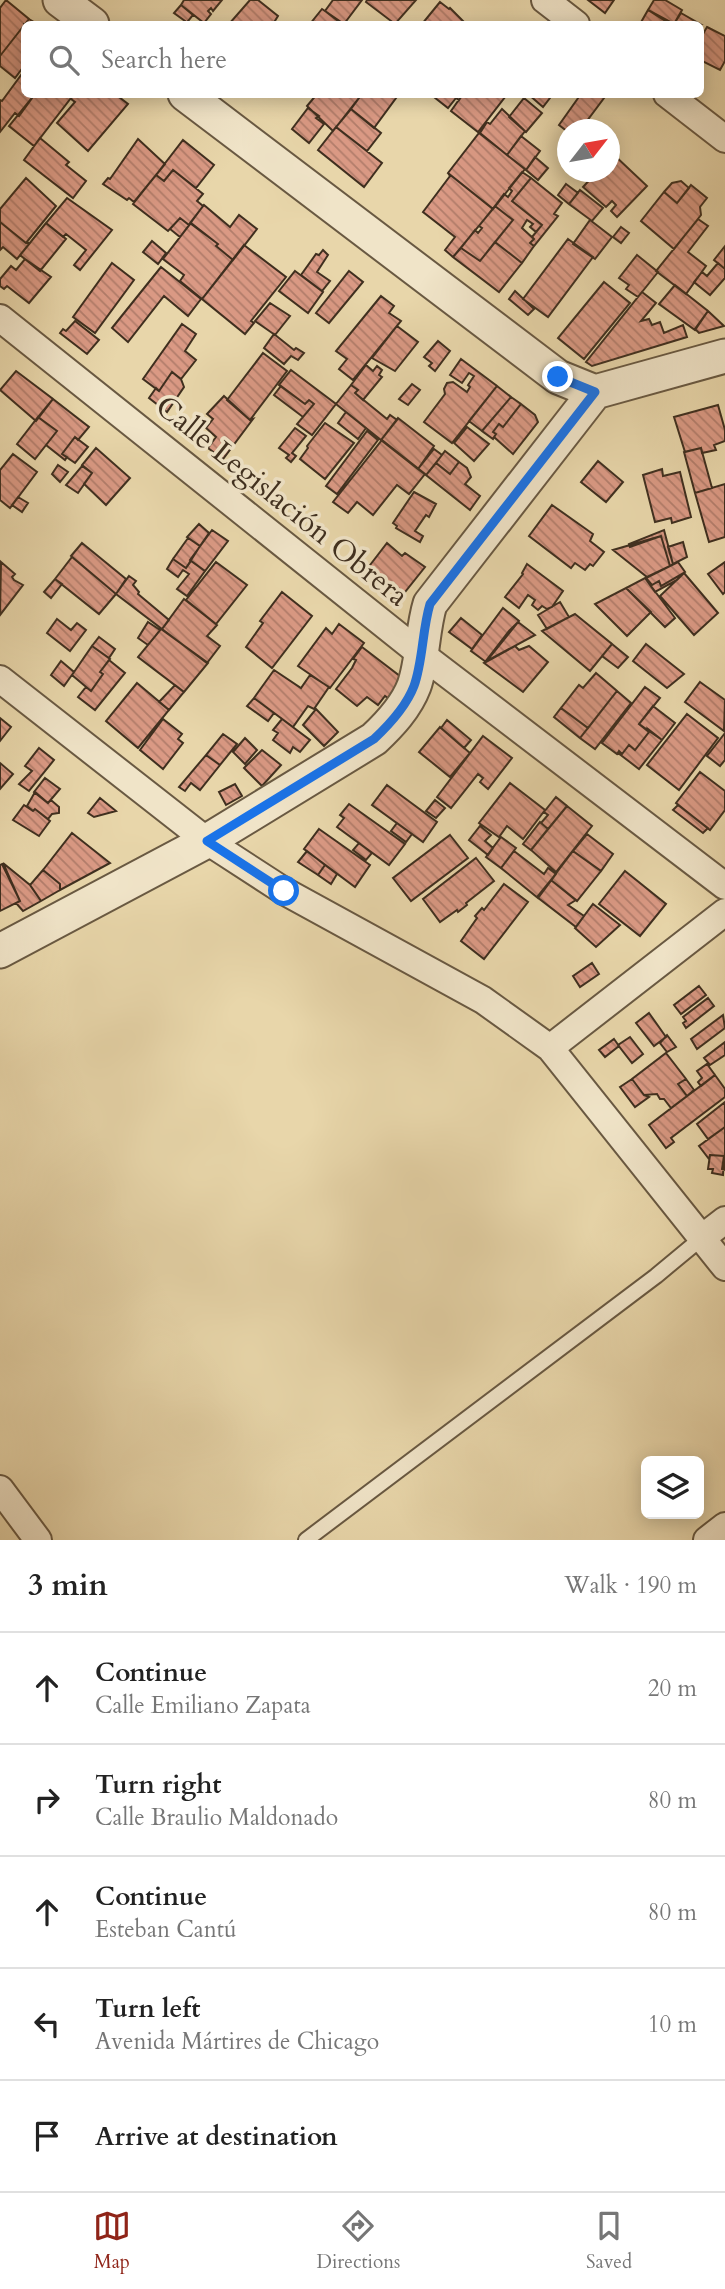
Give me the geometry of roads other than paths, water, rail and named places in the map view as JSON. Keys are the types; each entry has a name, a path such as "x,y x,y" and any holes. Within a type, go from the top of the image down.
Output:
{"street":[{"path":"60,0 88,21"},
{"path":"544,0 572,21"},
{"path":"190,98 558,377 595,392"},
{"path":"672,98 725,139"},
{"name":"Calle Legislación Obrera","path":"0,318 421,654 725,886"},
{"path":"0,951 207,841 374,739 392,722 414,685 421,654 423,627 430,604 595,392 725,356"},
{"path":"0,679 207,841 284,891 483,1000 550,1048 725,1267"},
{"path":"550,1048 725,912"},
{"path":"703,1237 725,1220"},
{"path":"0,1489 38,1540"},
{"path":"706,1540 725,1526"}],"lane":[{"path":"306,1540 656,1276 703,1237"}]}
